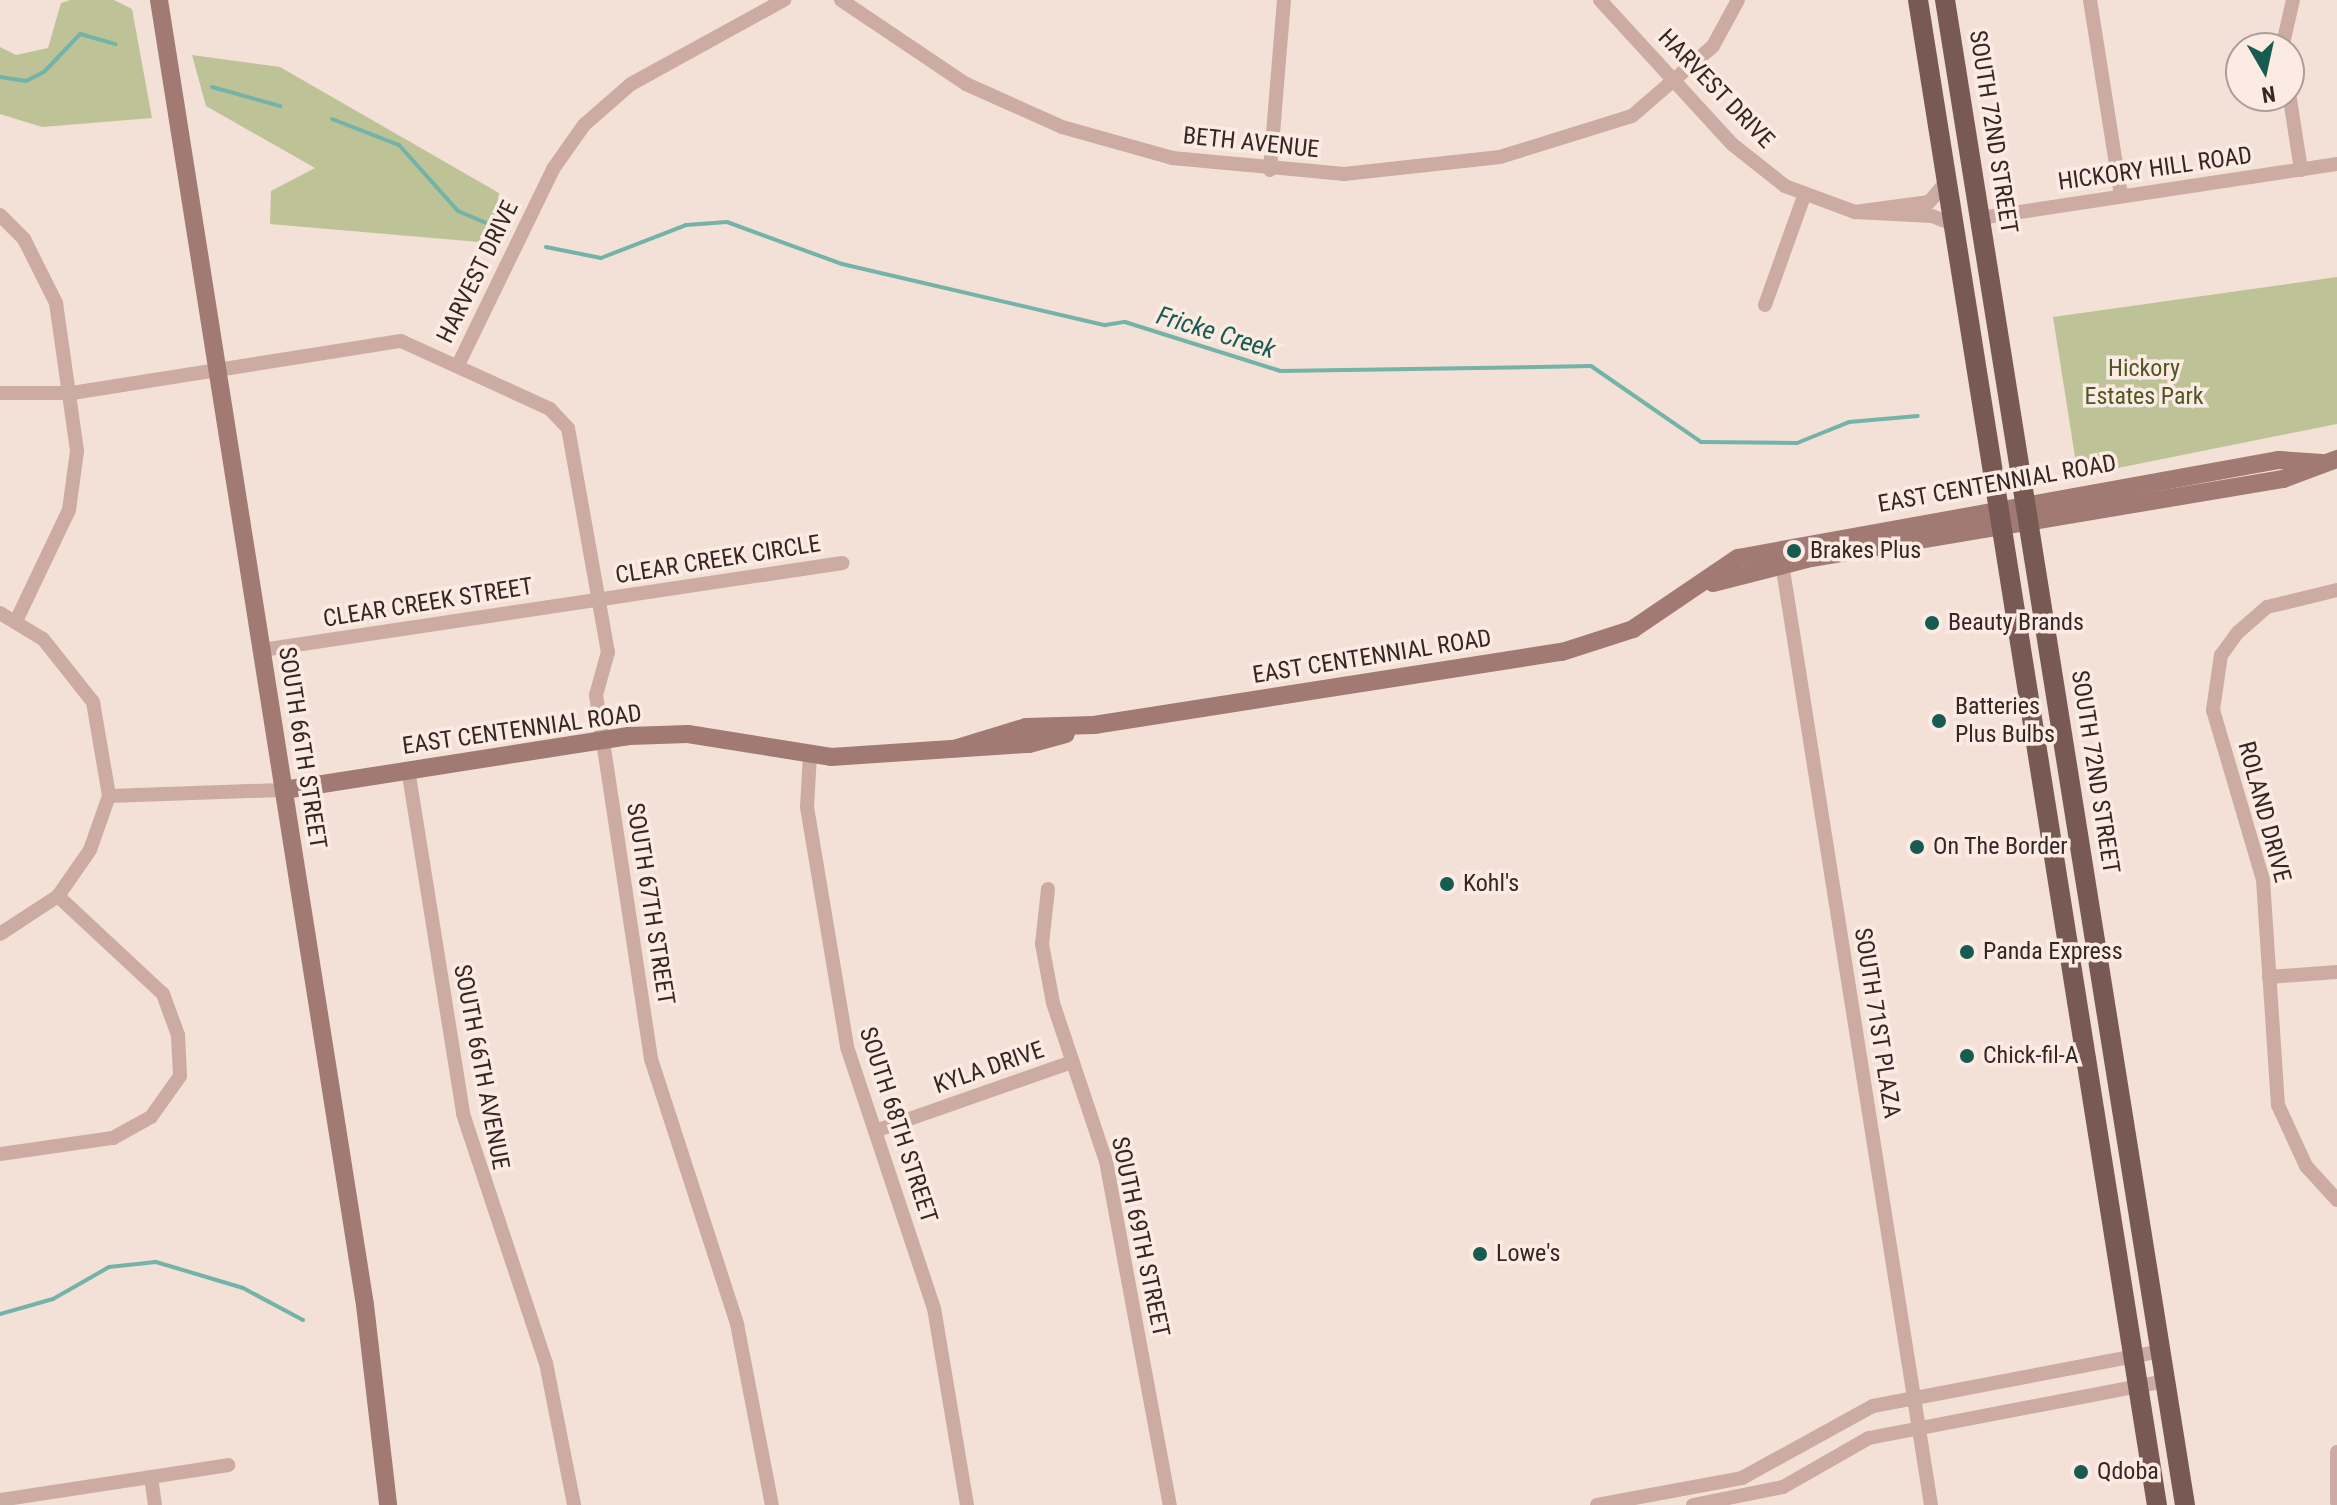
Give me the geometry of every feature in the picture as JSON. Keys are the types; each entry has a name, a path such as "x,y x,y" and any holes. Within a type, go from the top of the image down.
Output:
{"main road":[{"path":"1918,0 2157,1505"},
{"name":"SOUTH 72ND STREET","path":"1945,0 2185,1505"}],"street":[{"name":"SOUTH 66TH STREET","path":"159,0 367,1321 388,1505"},
{"name":"HARVEST DRIVE","path":"0,393 72,393 401,341 458,365 553,169 584,125 631,84 784,0"},
{"name":"BETH AVENUE","path":"841,0 966,84 1062,127 1172,158 1270,170 1399,172 1500,157 1632,116 1677,83 1713,46 1738,0"},
{"path":"1270,170 1284,0"},
{"name":"HARVEST DRIVE","path":"1600,0 1732,144 1804,196 1855,212 1932,216 1953,224"},
{"path":"2090,0 2121,195"},
{"path":"2286,32 2293,0"},
{"path":"2292,112 2301,170"},
{"name":"HICKORY HILL ROAD","path":"1980,218 2337,164"},
{"name":"HARVEST DRIVE","path":"1855,212 1929,202 1946,182"},
{"path":"1765,305 1804,196"},
{"path":"0,215 24,239 56,303 72,393 77,451 69,510 17,619"},
{"name":"SOUTH 67TH STREET","path":"458,365 550,409 568,428 608,652 596,695 651,1059 737,1324 772,1505"},
{"name":"EAST CENTENNIAL ROAD","path":"284,790 603,739 688,734 810,754 891,757 957,748 1029,744 1094,725 1562,652 1633,629 1738,558 1780,556 2027,514 2279,460 2330,461"},
{"name":"SOUTH 71ST PLAZA","path":"1780,556 1931,1505"},
{"name":"CLEAR CREEK CIRCLE","path":"600,600 843,563"},
{"name":"ROLAND DRIVE","path":"2337,590 2267,607 2238,632 2214,679 2213,710 2263,880 2278,1105 2306,1166 2337,1200"},
{"name":"CLEAR CREEK STREET","path":"262,650 600,600"},
{"path":"0,613 17,619 70,667 93,702 109,796 90,850 58,896 0,934"},
{"name":"SOUTH 68TH STREET","path":"810,754 807,807 847,1047 934,1308 967,1505"},
{"name":"SOUTH 66TH AVENUE","path":"408,769 463,1114 546,1363 574,1505"},
{"path":"109,796 284,790"},
{"name":"SOUTH 69TH STREET","path":"1048,889 1042,944 1072,1062 1106,1161 1170,1505"},
{"path":"0,1154 113,1138 151,1117 180,1076 172,1014 163,994 58,896"},
{"path":"2269,977 2337,972"},
{"name":"KYLA DRIVE","path":"875,1131 1072,1062"},
{"path":"1597,1505 1722,1485 1852,1415 1914,1399 2161,1351"},
{"path":"1693,1505 1783,1487 1869,1438 2165,1381"},
{"path":"2337,1452 2337,1502"},
{"path":"0,1500 228,1465"},
{"path":"151,1477 155,1505"}],"green space":[{"path":"70,0 114,0 132,9 152,118 42,127 0,114 0,47 16,55 48,48 61,3"},
{"path":"192,55 280,67 499,193 491,243 270,224 271,191 315,168 206,106"},
{"name":"Hickory Estates Park","path":"2337,277 2337,424 2078,476 2053,317"}],"waterway":[{"name":"Fricke Creek","path":"0,77 26,81 44,72 80,34 116,44"},
{"name":"Fricke Creek","path":"212,87 280,106"},
{"name":"Fricke Creek","path":"332,119 399,145 458,211 486,223"},
{"name":"Fricke Creek","path":"546,247 601,258 686,225 727,222 842,264 1105,325 1125,322 1280,371 1591,366 1701,442 1797,443 1849,422 1918,416"},
{"path":"0,1314 53,1299 109,1267 156,1262 243,1288 303,1320"}],"place":[{"name":"Brakes Plus","path":"1794,551"},
{"name":"Beauty Brands","path":"1932,623"},
{"name":"Batteries Plus Bulbs","path":"1939,721"},
{"name":"On The Border","path":"1917,847"},
{"name":"Kohl's","path":"1447,884"},
{"name":"Panda Express","path":"1967,952"},
{"name":"Chick-fil-A","path":"1967,1056"},
{"name":"Lowe's","path":"1480,1254"},
{"name":"Qdoba","path":"2081,1472"}]}
